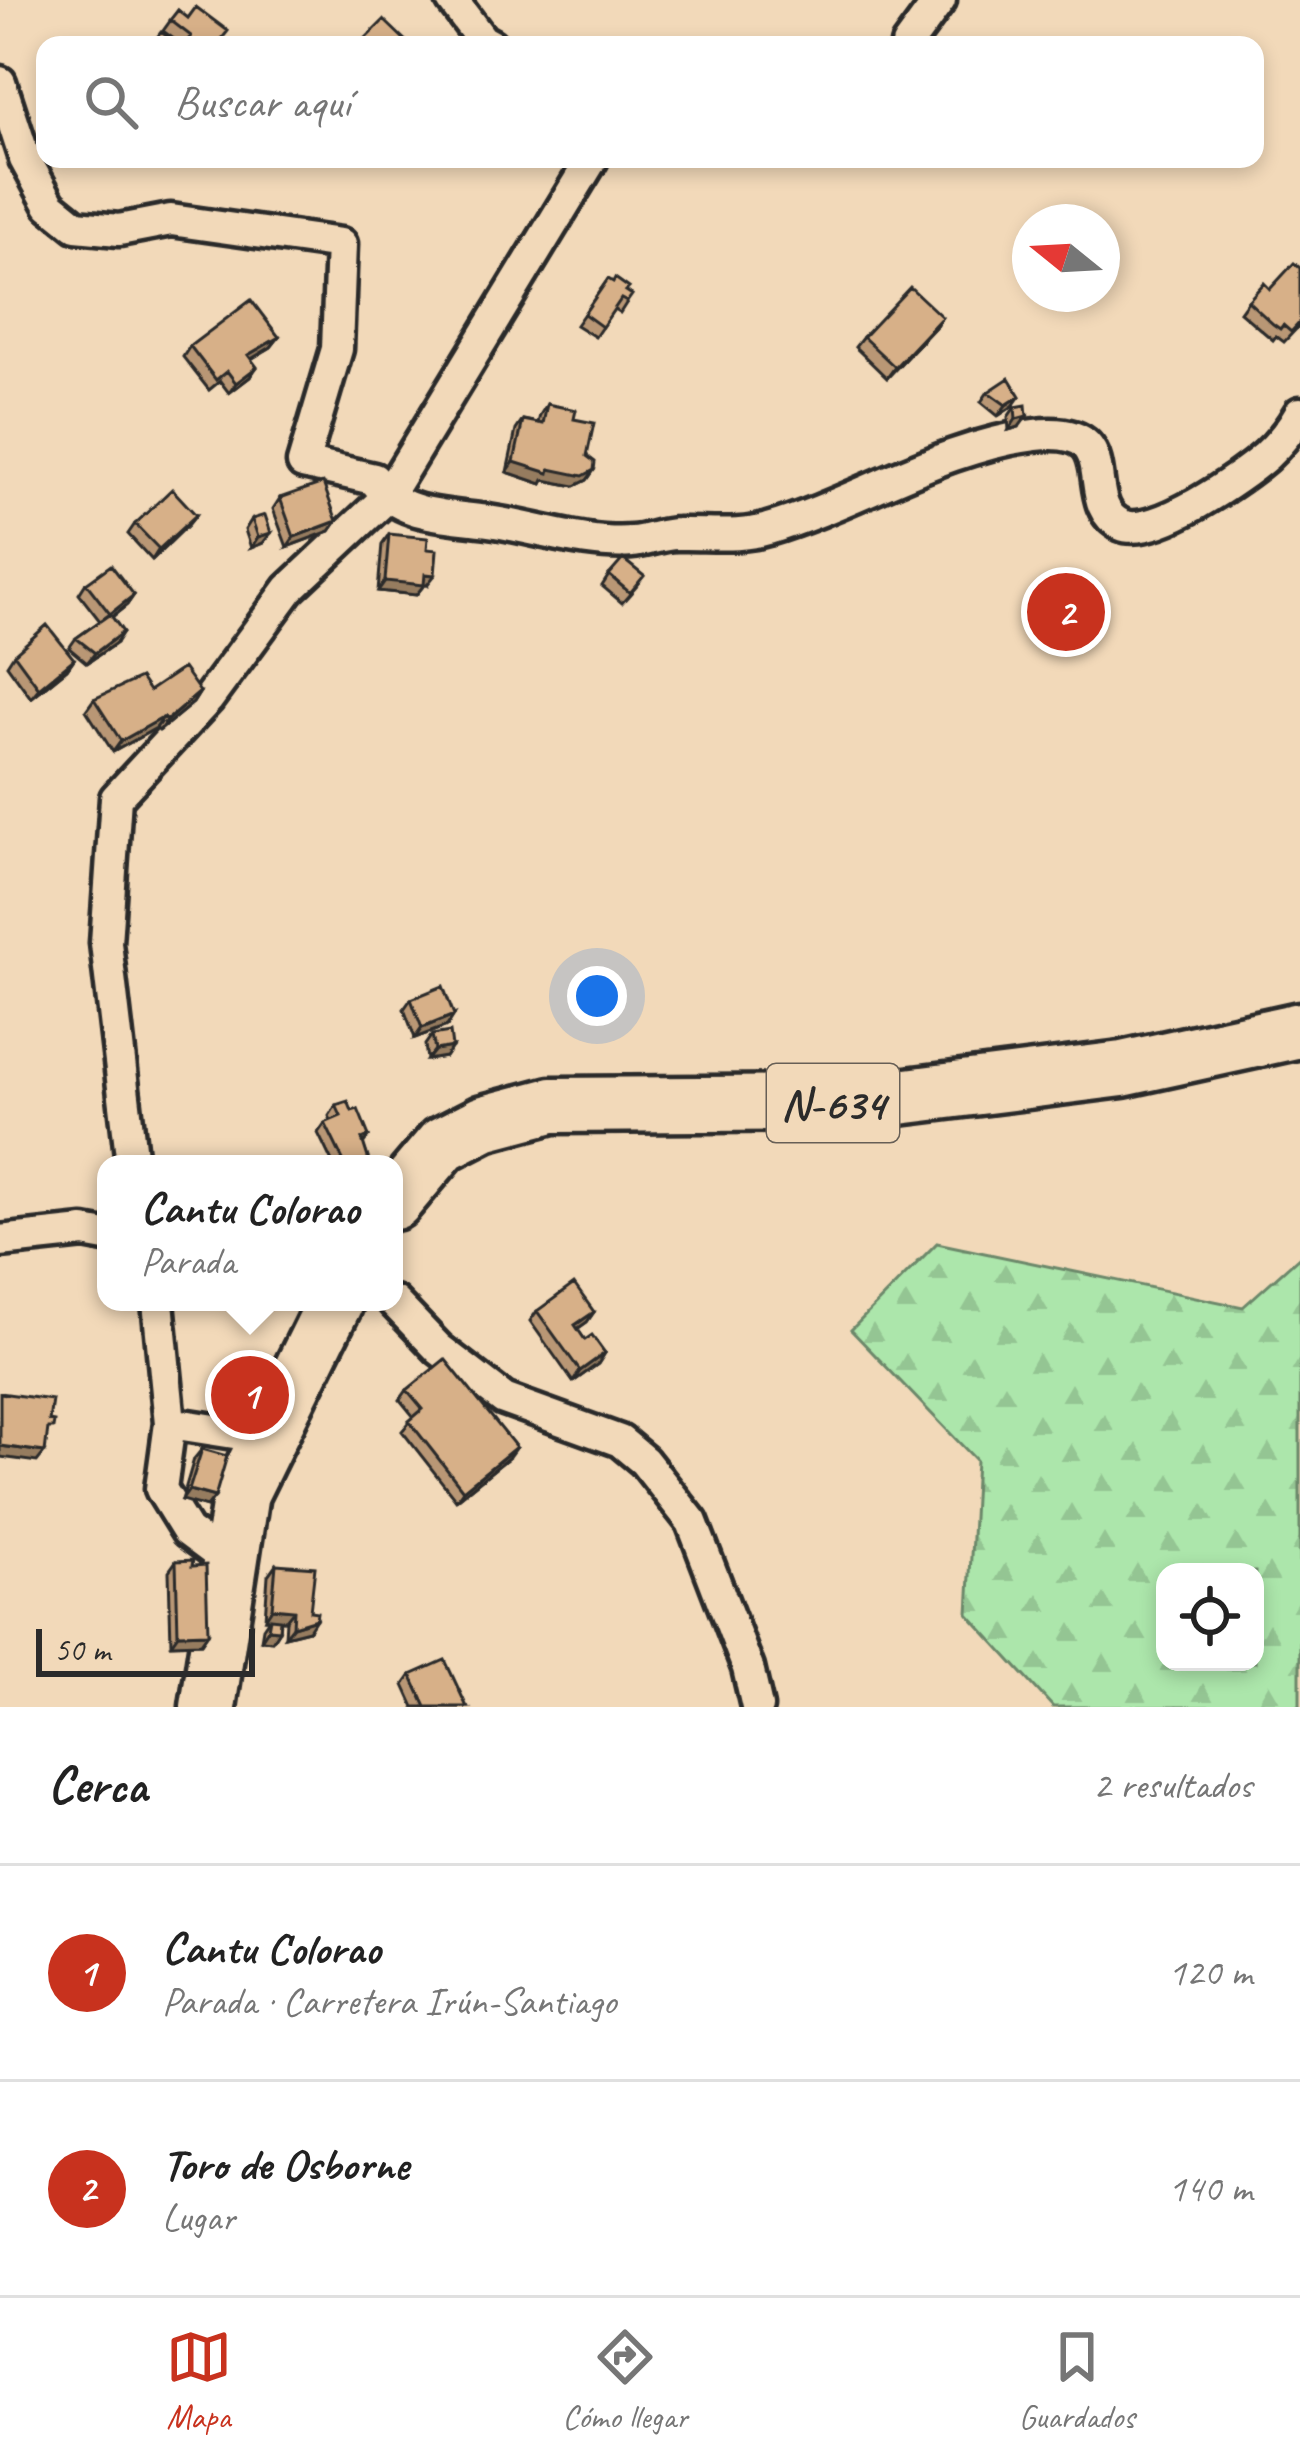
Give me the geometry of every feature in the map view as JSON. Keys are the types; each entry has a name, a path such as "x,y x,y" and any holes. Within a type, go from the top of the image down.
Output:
{"highway":[{"name":"N-634","path":"403,1191 443,1144 484,1123 552,1105 851,1102 1122,1069 1300,1030"},
{"path":"208,1707 241,1493 330,1311"}],"street":[{"path":"452,0 479,36"},
{"path":"914,36 940,0"},
{"path":"0,82 25,159 50,205 76,226 119,230 171,220 340,244 337,349 303,463 374,479 386,498 424,513 602,542 765,530 983,448 1033,435 1071,434 1084,440 1094,458 1107,511 1120,525 1138,528 1162,523 1265,457 1300,413"},
{"path":"131,1155 106,943 116,798 208,699 289,590 386,498 587,168"},
{"path":"0,1241 97,1234"},
{"path":"159,1311 170,1423 161,1489 187,1531 230,1563"},
{"path":"403,1311 439,1349 503,1399 620,1441 644,1461 692,1522 748,1669 757,1707"},
{"path":"170,1423 266,1438"}],"green space":[{"path":"937,1243 1243,1307 1300,1256 1300,1707 1053,1707 968,1614 976,1460 851,1330"}],"building":[{"path":"196,7 228,31 224,36 191,36 170,20 178,10 188,18"},
{"path":"384,20 401,36 368,36"},
{"path":"1294,263 1300,268 1300,322 1291,332 1273,324 1248,301 1264,283 1270,289"},
{"path":"615,278 632,295 627,302 621,299 602,327 584,314 608,279 613,282"},
{"path":"910,287 942,317 895,367 863,337"},
{"path":"251,300 279,337 248,355 257,367 236,383 227,371 216,380 190,346"},
{"path":"1009,378 1020,396 1006,405 988,392"},
{"path":"547,404 576,410 574,419 594,423 587,456 595,462 594,470 583,476 550,469 549,473 514,462 523,420 543,424"},
{"path":"1026,405 1027,416 1016,419 1015,407"},
{"path":"323,483 337,521 294,537 280,498"},
{"path":"172,489 196,515 159,549 135,524"},
{"path":"265,515 271,533 258,537 252,519"},
{"path":"389,534 428,538 427,549 437,550 435,575 425,574 424,585 385,581"},
{"path":"623,559 644,576 630,593 609,575"},
{"path":"111,565 134,595 110,614 86,583"},
{"path":"110,614 123,632 95,653 76,638"},
{"path":"47,625 74,659 39,688 14,654"},
{"path":"183,668 200,692 166,721 164,717 121,741 94,699 140,678 149,691"},
{"path":"443,986 454,1015 422,1028 411,999"},
{"path":"450,1032 452,1047 435,1050 432,1035"},
{"path":"348,1101 352,1111 358,1109 369,1136 362,1139 367,1155 341,1155 325,1123 341,1116 336,1105"},
{"path":"574,1284 594,1312 575,1325 585,1340 592,1335 605,1353 580,1371 537,1311"},
{"path":"445,1359 516,1447 463,1490 409,1421 423,1409 407,1390"},
{"path":"0,1393 52,1400 49,1421 54,1422 48,1428 45,1452 0,1446"},
{"path":"202,1449 227,1456 215,1497 189,1490"},
{"path":"193,1560 192,1566 206,1565 208,1633 178,1634 176,1561"},
{"path":"276,1564 315,1567 310,1611 317,1612 316,1619 293,1626 294,1610 272,1608"},
{"path":"270,1618 280,1619 279,1630 268,1629"},
{"path":"445,1660 467,1707 426,1707 411,1675"}],"place":[{"name":"Toro de Osborne","path":"1066,612"},
{"name":"Cantu Colorao","path":"250,1395"}]}
